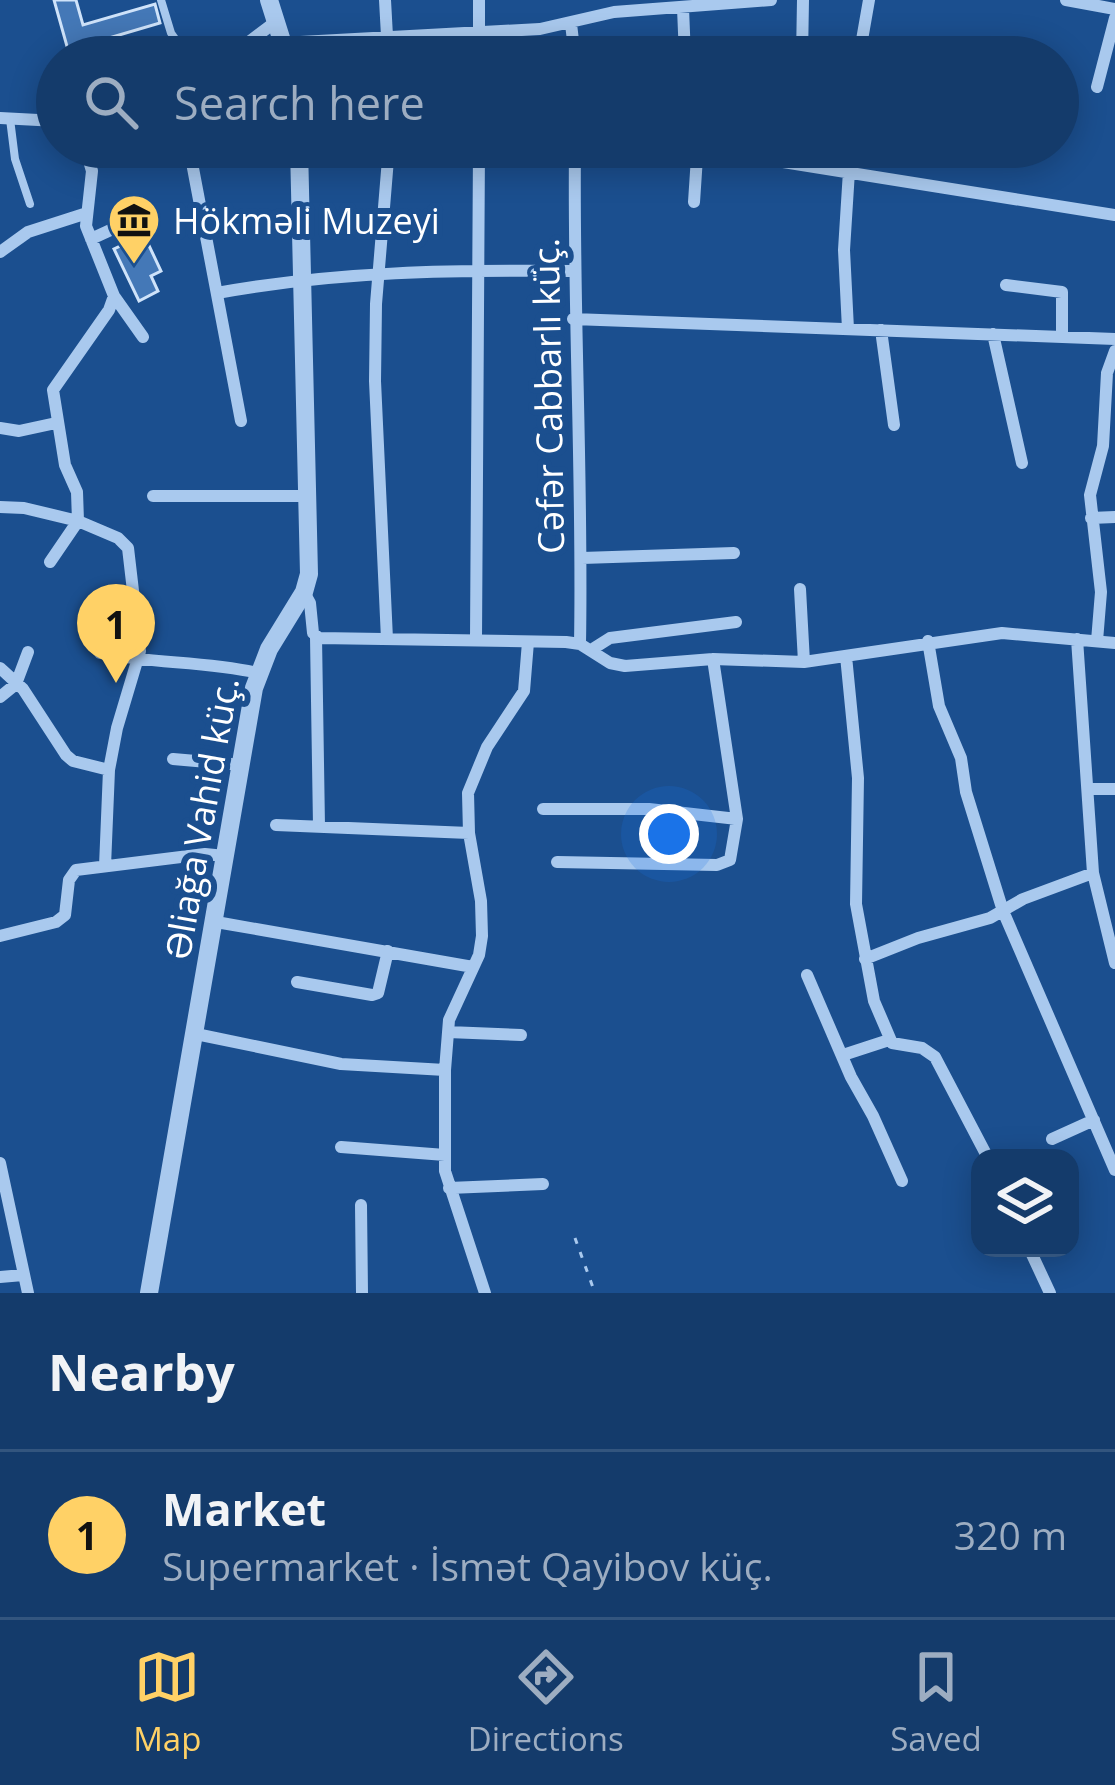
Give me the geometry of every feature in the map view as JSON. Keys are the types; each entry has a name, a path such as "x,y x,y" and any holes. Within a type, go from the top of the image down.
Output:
{"street":[{"path":"269,0 279,36"},
{"path":"385,0 387,36 571,24 601,14 771,0"},
{"path":"478,0 480,36"},
{"path":"802,36 803,0"},
{"path":"862,36 868,0"},
{"path":"1066,0 1115,14 1097,87"},
{"path":"683,8 684,36"},
{"path":"257,36 274,23"},
{"path":"571,24 572,36"},
{"path":"5,118 36,120"},
{"path":"91,168 84,214 91,238 114,296 143,338"},
{"path":"193,168 242,421"},
{"name":"Əliağa Vahid küç.","path":"149,1293 258,673 304,592 309,565 299,168"},
{"path":"387,639 375,381 388,168"},
{"path":"476,640 479,168"},
{"name":"Cəfər Cabbarlı küç.","path":"575,168 573,319 585,647"},
{"path":"694,168 694,202"},
{"path":"828,168 1115,215"},
{"path":"848,329 844,250 849,171"},
{"path":"0,251 28,232 84,214"},
{"path":"91,238 141,216"},
{"path":"217,293 301,278 480,270 574,272"},
{"path":"1006,285 1061,292 1063,336"},
{"path":"50,562 78,521 77,492 65,465 52,400 56,383 109,310 114,296"},
{"path":"573,319 1115,339"},
{"path":"881,330 894,425"},
{"path":"993,334 1022,463"},
{"path":"1097,641 1100,592 1090,495 1100,461 1108,373 1115,351"},
{"path":"0,428 19,430 56,423"},
{"path":"1100,461 1115,462"},
{"path":"153,496 306,496"},
{"path":"0,508 23,508 78,521 118,538 128,548 140,634 138,661 117,728 110,770 105,866"},
{"path":"1090,518 1115,517"},
{"path":"582,558 734,553"},
{"path":"800,590 804,662"},
{"path":"304,592 316,637 319,826"},
{"path":"316,637 585,647 626,635 736,622"},
{"path":"585,647 610,663 625,666 713,659 804,662 1003,633 1115,643"},
{"path":"1076,639 1093,872 1115,963"},
{"path":"928,641 939,706 961,758 966,792 1003,911 1115,1169"},
{"path":"485,1293 448,1188 445,1070 453,1006 479,955 483,914 469,833 468,793 487,747 524,691 528,642"},
{"path":"0,697 16,683 28,652"},
{"path":"100,653 258,673"},
{"path":"845,656 858,778 856,904 879,1017 889,1040 897,1046 922,1048 935,1057 983,1149"},
{"path":"557,862 718,865 730,860 737,819 713,659"},
{"path":"0,668 66,754 110,770"},
{"path":"173,759 242,765"},
{"path":"1089,789 1115,789"},
{"path":"543,809 649,809 737,819"},
{"path":"276,825 469,833"},
{"path":"0,936 56,922 65,915 72,874 84,867 225,856"},
{"path":"865,959 1003,911 1093,872"},
{"path":"1099,898 1115,898"},
{"path":"216,922 473,968"},
{"path":"297,982 378,993 388,951"},
{"path":"807,974 902,1181"},
{"path":"448,1032 521,1035"},
{"path":"196,1034 340,1064 445,1070"},
{"path":"843,1055 889,1040"},
{"path":"1052,1139 1094,1120"},
{"path":"341,1147 445,1155"},
{"path":"0,1163 28,1293"},
{"path":"448,1188 543,1184"},
{"path":"361,1205 362,1293"},
{"path":"1033,1257 1050,1293"},
{"path":"0,1277 23,1275"}],"lane":[{"path":"160,0 173,36"},
{"path":"5,118 30,204"}],"path":[{"path":"575,1238 595,1293"}],"building":[{"path":"54,0 76,0 83,25 155,4 160,23 116,36 64,36"},
{"path":"144,235 161,271 151,276 158,291 139,301 114,249"}],"place":[{"name":"Hökməli Muzeyi","path":"134,266"},
{"name":"Market","path":"116,683"}]}
